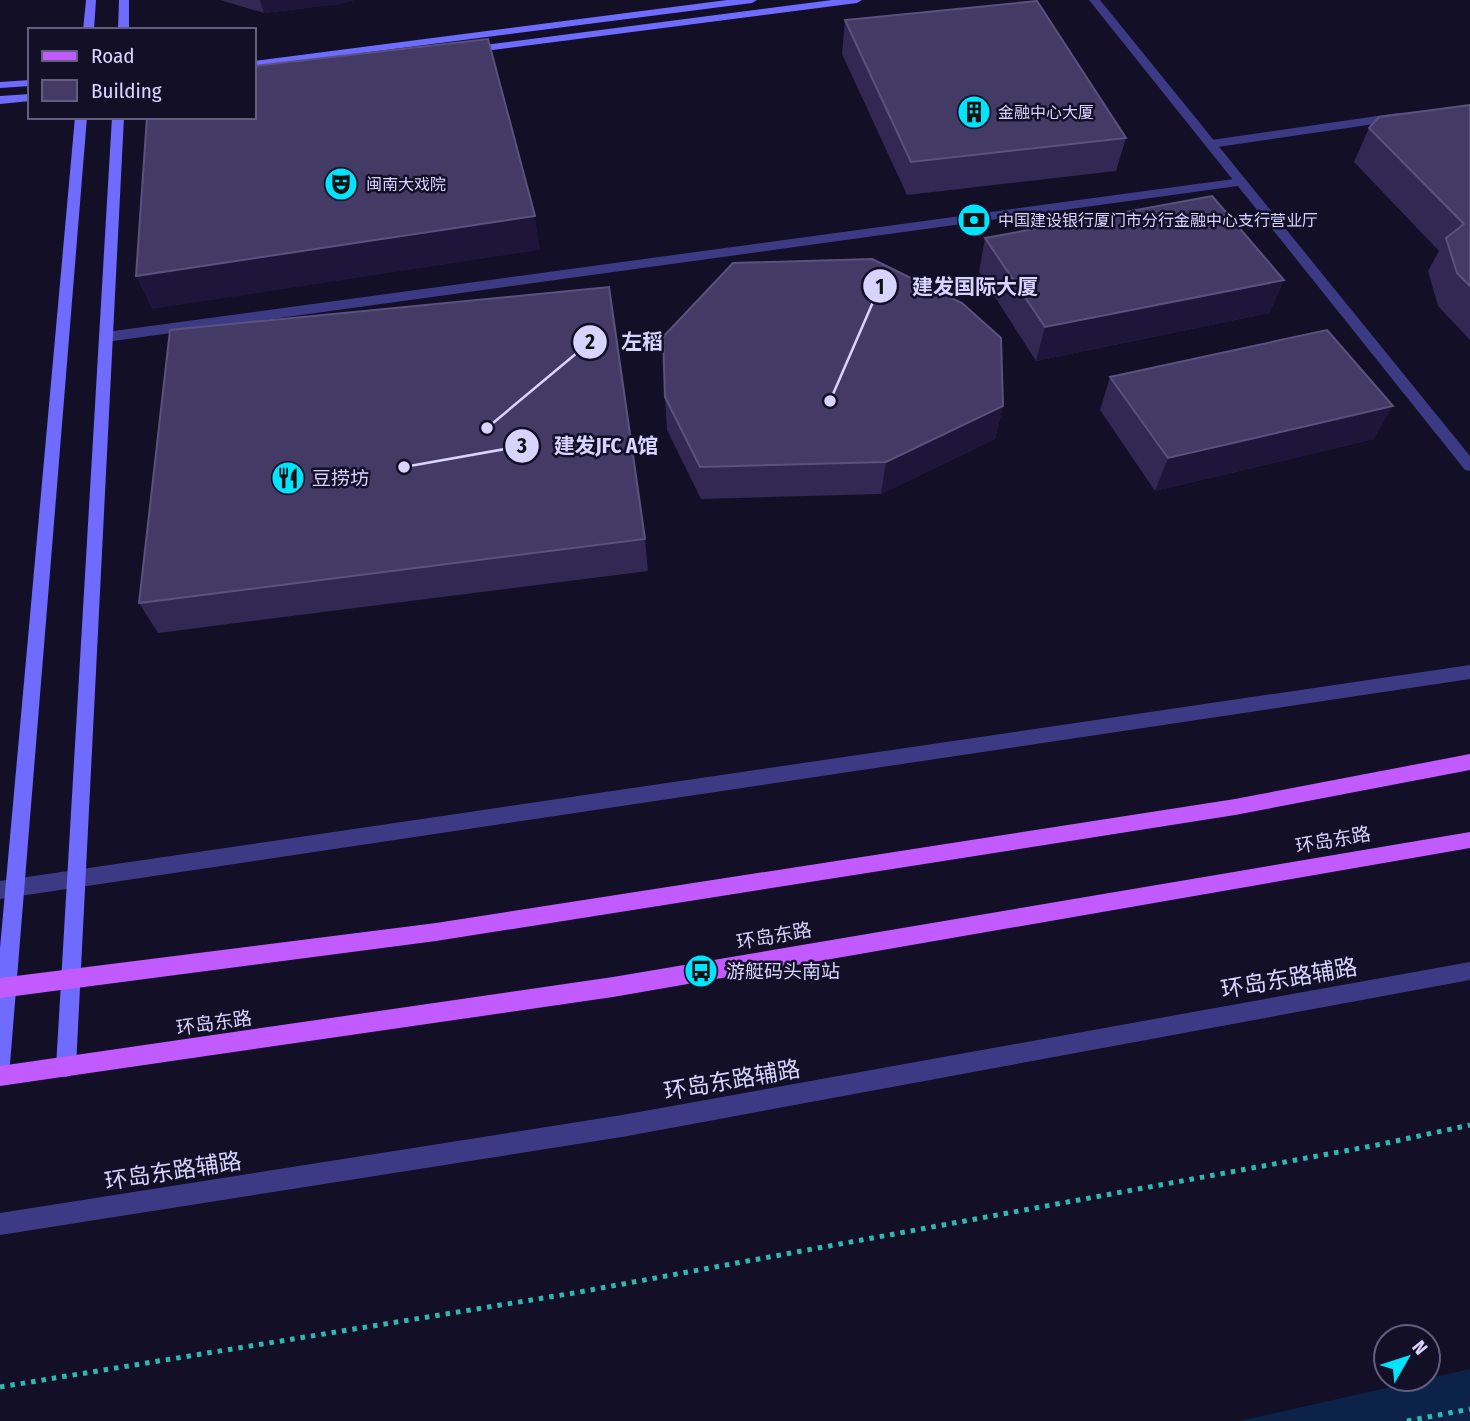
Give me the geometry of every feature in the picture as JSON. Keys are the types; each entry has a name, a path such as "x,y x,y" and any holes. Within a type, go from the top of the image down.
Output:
{"main road":[{"path":"88,28 91,0"},
{"path":"123,28 124,0"},
{"path":"256,64 752,0"},
{"path":"459,52 857,0"},
{"path":"0,85 28,83"},
{"path":"0,100 28,97"},
{"path":"0,1064 7,889 81,119"},
{"path":"66,1068 118,119"},
{"path":"3,988 450,930 1236,807 1470,762"},
{"name":"环岛东路","path":"0,1076 613,987 1470,840"}],"street":[{"path":"1094,0 1470,466"},
{"path":"1211,144 1415,114"},
{"path":"106,337 1241,182"},
{"path":"7,889 1470,672"},
{"name":"环岛东路辅路","path":"0,1224 622,1126 1470,971"}],"path":[{"path":"0,1387 573,1293 1470,1125"},
{"path":"1407,1421 1470,1409"}],"water":[{"path":"1470,1369 1470,1421 1240,1421 1372,1391 1442,1393 1442,1375"}],"building":[{"name":"金融中心大厦","path":"1037,1 1126,138 911,162 845,20"},
{"name":"闽南大戏院","path":"488,39 535,216 136,276 147,119 256,119 256,66"},
{"path":"1470,105 1470,286 1457,273 1446,238 1464,224 1369,128 1379,117"},
{"path":"1212,196 1284,280 1045,327 985,238"},
{"path":"872,259 962,303 1001,338 1003,406 886,462 700,467 665,397 663,337 733,263"},
{"path":"609,287 645,539 139,603 170,330"},
{"path":"1327,330 1393,406 1168,458 1110,377"}],"place":[{"name":"金融中心大厦","path":"974,112"},
{"name":"闽南大戏院","path":"341,184"},
{"name":"中国建设银行厦门市分行金融中心支行营业厅","path":"974,220"},
{"name":"建发国际大厦","path":"830,401"},
{"name":"左稻","path":"487,428"},
{"name":"建发JFC A馆","path":"404,467"},
{"name":"豆捞坊","path":"288,478"},
{"name":"游艇码头南站","path":"701,971"}]}
